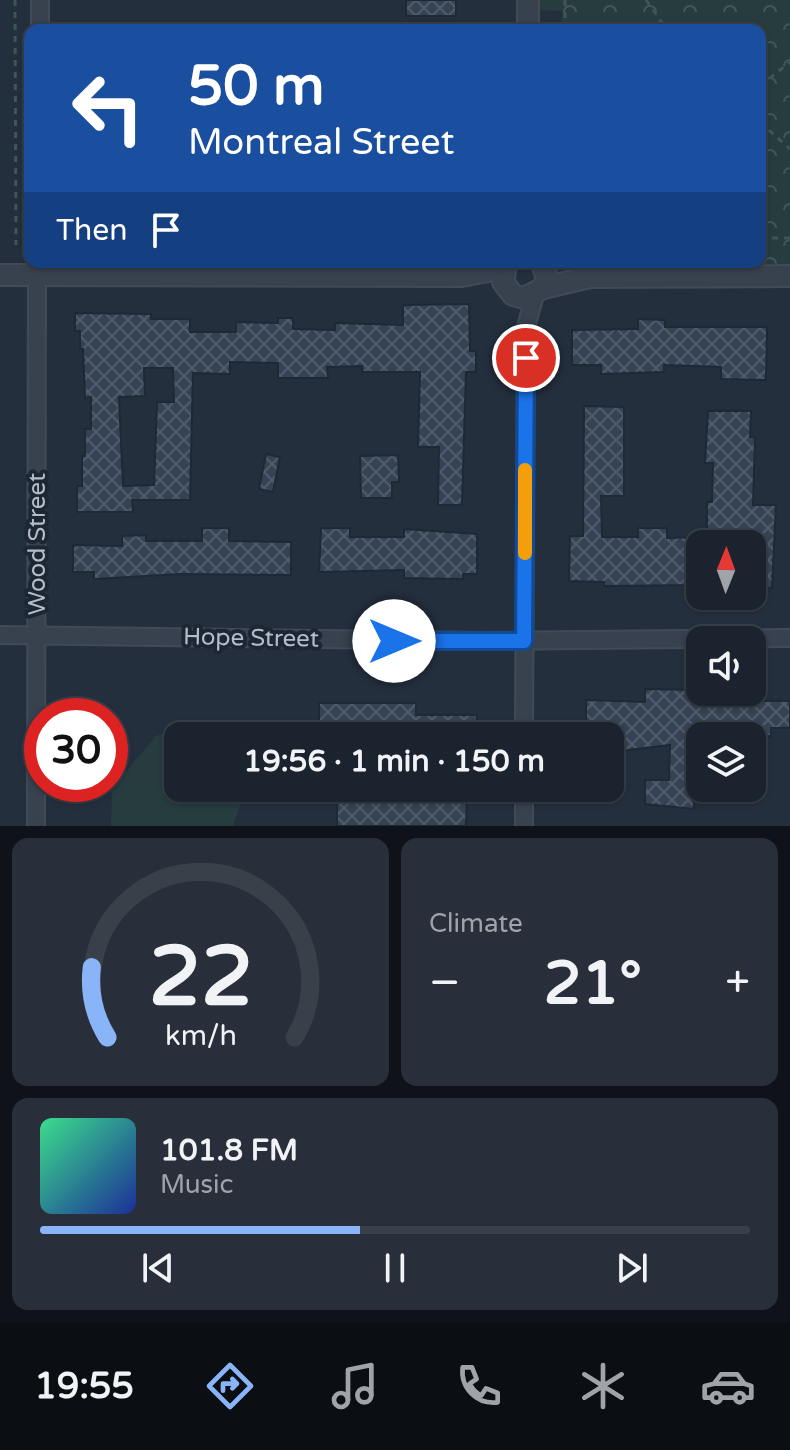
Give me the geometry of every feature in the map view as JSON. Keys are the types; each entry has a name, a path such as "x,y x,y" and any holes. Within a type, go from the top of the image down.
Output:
{"street":[{"path":"40,0 40,24"},
{"path":"528,0 528,24"},
{"path":"524,722 526,327 547,277 544,268"},
{"path":"557,268 590,277"},
{"path":"0,275 37,269 508,278 524,298 590,277 790,276"},
{"name":"Wood Street","path":"36,826 37,269"},
{"path":"508,278 526,327"},
{"name":"Hope Street","path":"0,635 524,641 790,638"},
{"path":"524,802 524,826"}],"path":[{"path":"15,0 16,245"},
{"path":"565,0 565,24"},
{"path":"646,0 663,24"},
{"path":"766,81 790,62"},
{"path":"766,127 790,149"},
{"path":"766,238 790,238"}],"green space":[{"path":"538,0 790,0 790,264 766,264 766,24 562,24 562,11 538,10"},
{"path":"164,733 164,802 241,802 233,826 111,826 112,802 128,802 128,769 156,736"}],"building":[{"path":"406,0 456,0 456,16 406,16"},
{"path":"469,304 470,351 476,351 476,372 466,372 462,505 438,505 439,447 418,447 420,372 362,372 362,366 327,367 328,378 278,378 278,363 230,362 230,374 193,373 190,500 132,500 133,512 77,512 77,486 82,486 82,456 85,456 85,429 91,429 91,397 85,398 83,349 80,349 80,331 75,331 75,313 151,314 151,319 190,319 190,332 236,332 236,322 278,323 278,318 293,318 293,329 335,330 335,323 403,325 403,305","holes":["144,368 173,368 174,402 157,402 154,485 123,486 119,397 145,396"]},
{"path":"638,319 665,320 665,327 767,327 766,380 721,379 721,367 664,365 664,372 601,374 601,365 572,365 572,330 638,329"},
{"path":"584,406 624,407 624,496 601,496 602,537 638,537 638,528 667,528 667,538 686,537 686,585 604,586 604,582 569,581 570,536 583,536"},
{"path":"708,411 751,411 750,437 755,437 753,505 776,505 772,588 766,588 766,530 707,530 707,502 712,502 713,463 705,463"},
{"path":"266,454 280,457 273,492 259,489"},
{"path":"398,455 399,482 392,482 392,498 361,498 360,456"},
{"path":"202,528 229,528 229,541 291,542 291,575 180,574 94,579 94,572 73,572 73,545 122,546 122,536 146,535 146,541 202,541"},
{"path":"321,528 350,528 350,537 404,537 404,529 477,534 477,574 463,574 463,579 404,578 404,570 319,572"},
{"path":"645,689 686,690 686,706 766,706 766,701 790,701 790,728 771,728 771,736 766,736 766,722 686,722 686,802 694,802 694,809 645,804 645,780 669,780 670,745 624,751 624,722 586,722 586,700 645,702"},
{"path":"319,703 416,703 416,715 477,715 477,722 319,722"},
{"path":"337,802 467,802 466,826 337,826"}],"slow traffic":[{"path":"525,470 525,553"}],"route":[{"path":"394,641 524,641 526,358"}]}
